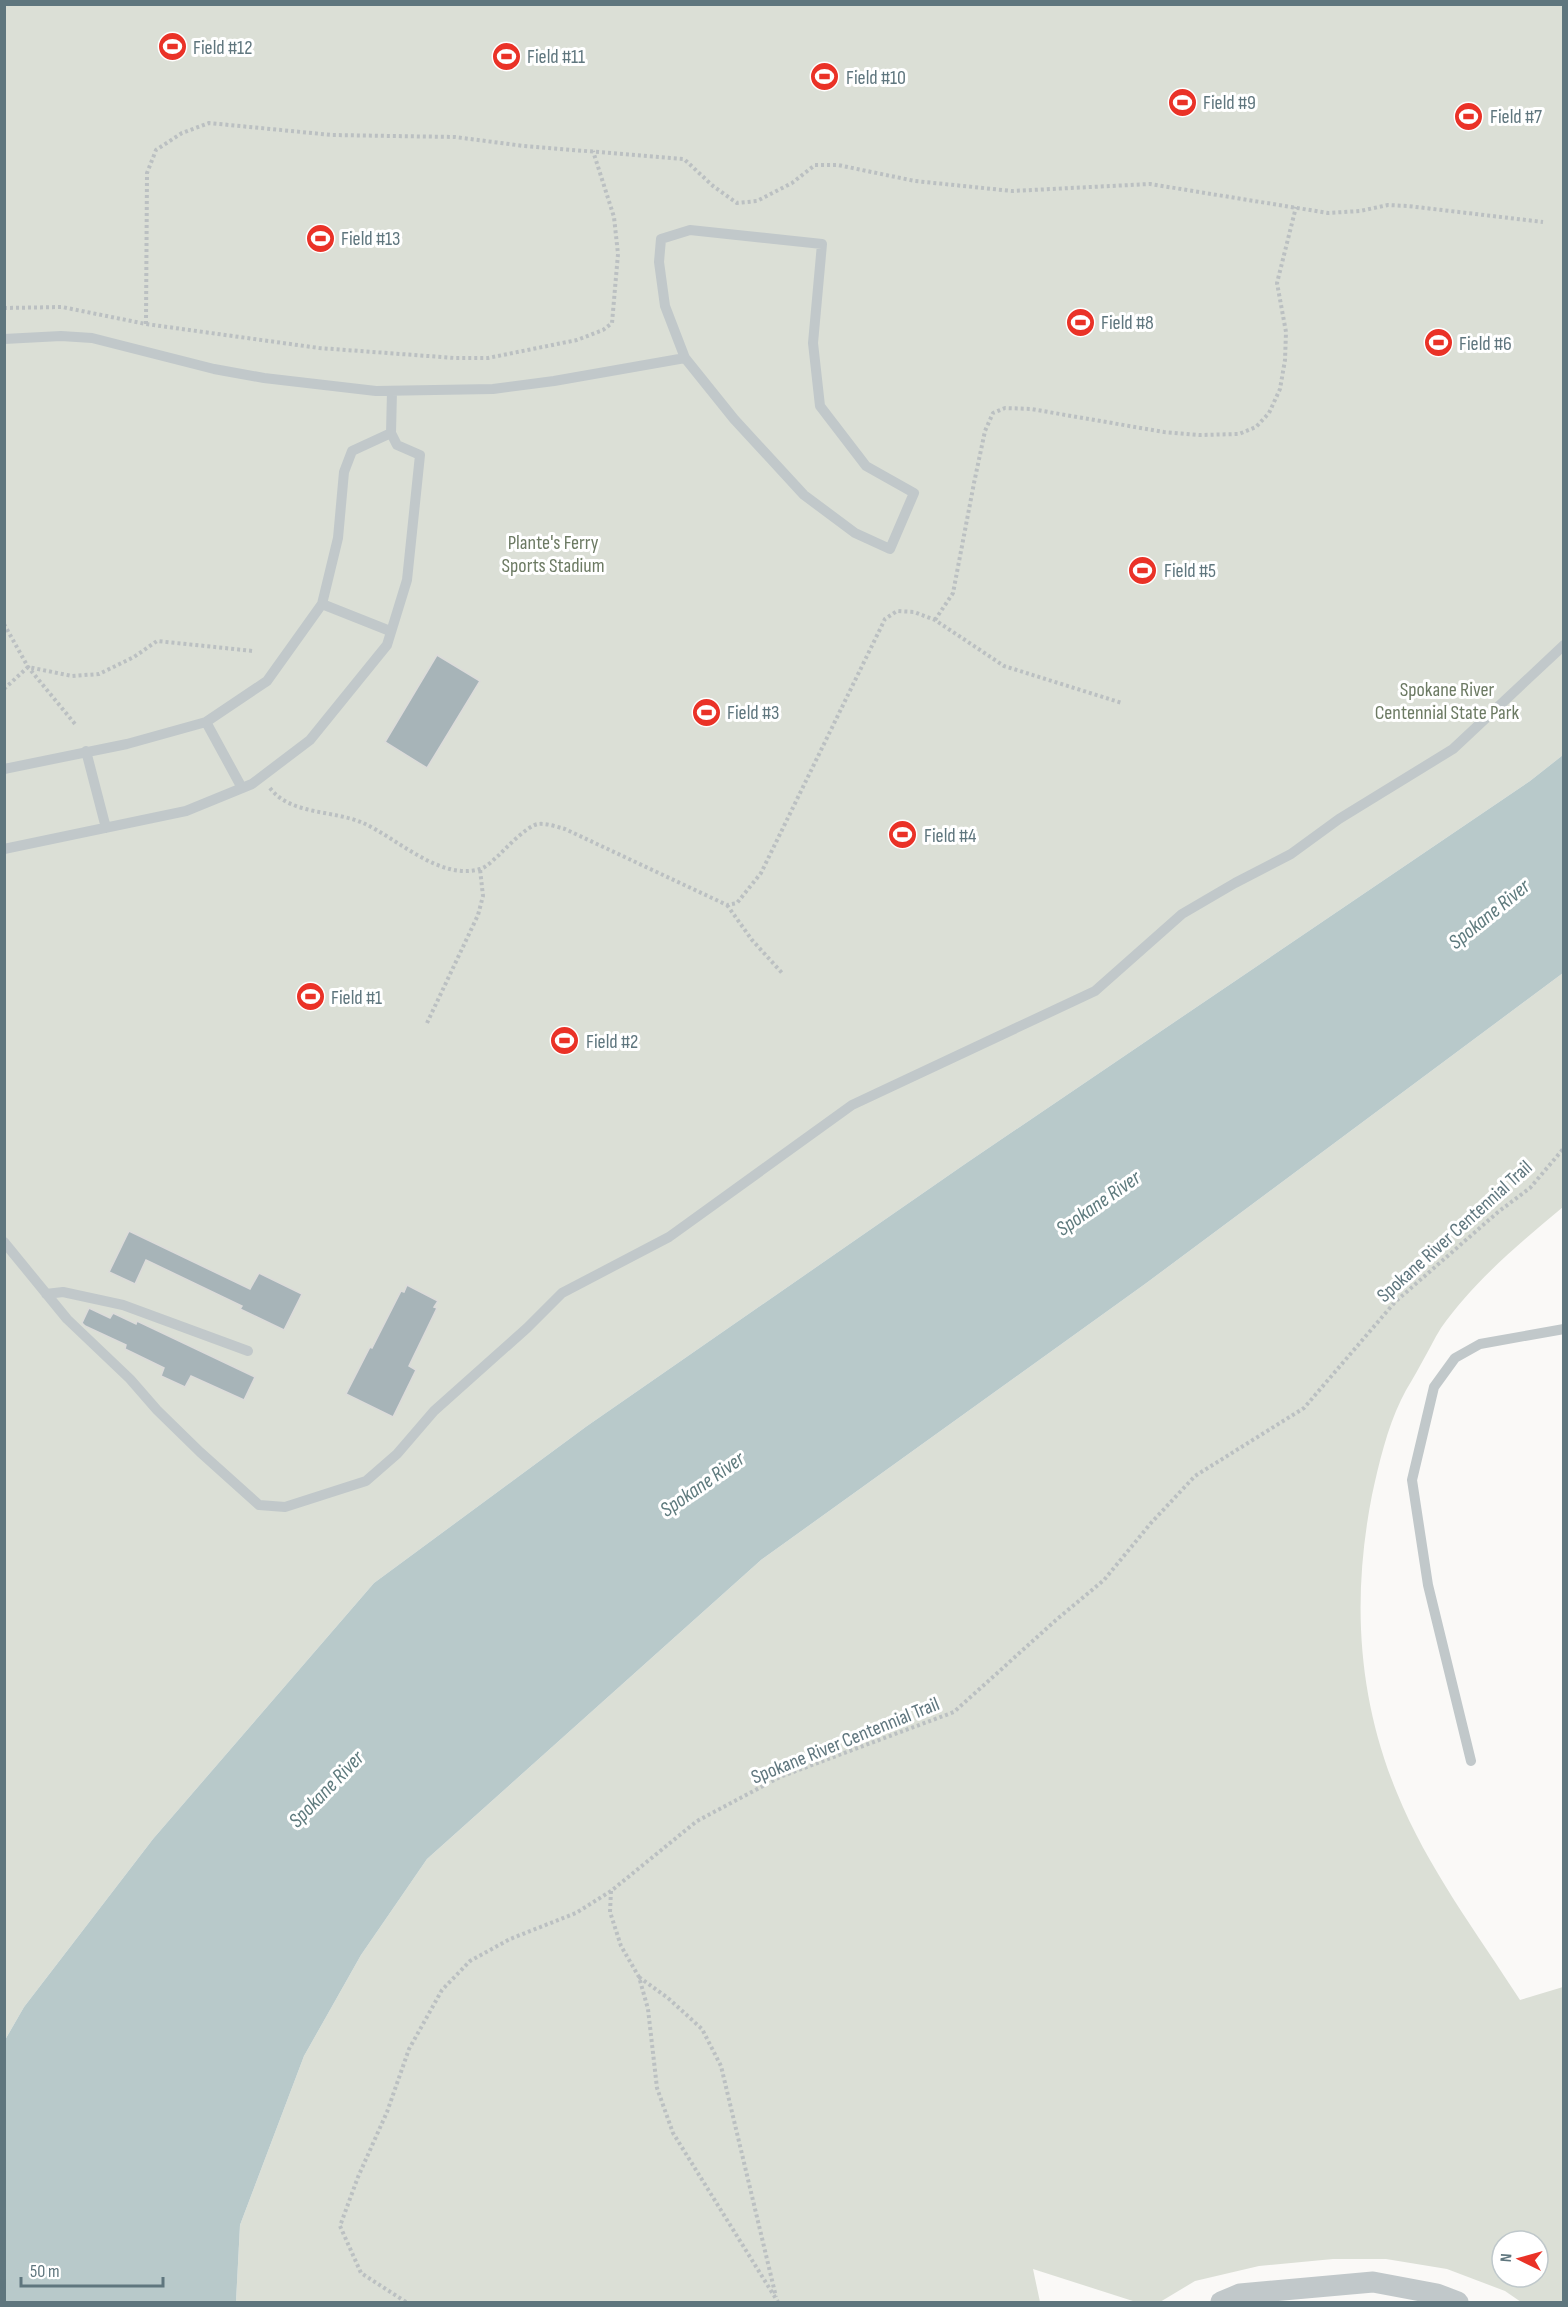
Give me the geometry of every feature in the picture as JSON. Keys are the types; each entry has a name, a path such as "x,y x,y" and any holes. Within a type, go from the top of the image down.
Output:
{"street":[{"path":"1221,2302 1240,2294 1373,2282 1416,2296 1437,2294 1458,2302"}],"lane":[{"path":"690,230 822,244 813,343 820,406 866,466 914,493 890,549 855,533 804,495 734,419 685,358 665,306 659,262 661,239 690,230"},
{"path":"4,339 61,336 92,338 183,362 264,378 392,391 494,389 685,358"},
{"path":"4,849 186,811 252,784 310,740 387,645 406,580 420,455 397,445 391,433 392,391"},
{"path":"4,769 127,744 206,722 267,681 322,604 338,538 344,472 352,451 391,433"},
{"path":"322,604 390,631"},
{"path":"4,1242 67,1319 130,1378 157,1410 200,1452 259,1505 285,1507 366,1481 397,1454 434,1411 527,1328 562,1293 669,1237 852,1105 1095,991 1182,914 1291,854 1339,819 1453,749 1563,645"},
{"path":"206,722 242,788"},
{"path":"86,751 106,828"},
{"path":"46,1294 63,1292 123,1305 248,1351"},
{"path":"1471,1761 1428,1585 1412,1479 1434,1387 1455,1358 1480,1344 1563,1329"}],"path":[{"path":"147,324 147,172 156,150 182,133 209,123 332,135 455,137 684,159 713,186 736,203 757,201 792,183 815,165 838,165 915,181 1012,191 1150,184 1329,213 1360,211 1388,205 1543,222"},
{"path":"4,308 62,307 147,324 319,348 456,358 488,358 576,340 603,330 612,323 618,254 614,217 593,151"},
{"path":"935,620 953,593 985,431 993,413 1005,408 1031,409 1164,432 1200,435 1239,434 1256,427 1269,413 1280,389 1285,360 1286,332 1277,283 1296,207"},
{"path":"727,905 737,903 762,873 885,619 897,611 914,612 935,620 1004,666 1122,703"},
{"path":"4,624 28,667 75,724"},
{"path":"28,667 72,676 99,674 134,657 157,641 253,651"},
{"path":"4,689 28,667"},
{"path":"262,777 277,797 293,805 336,814 364,823 411,851 446,868 480,869 536,824 547,824 565,829 727,905 752,940 783,974"},
{"path":"427,1023 478,915 483,896 480,869"},
{"name":"Spokane River Centennial Trail","path":"406,2302 361,2273 340,2226 358,2177 387,2112 409,2049 442,1990 470,1961 510,1939 576,1913 611,1891 697,1821 780,1777 954,1713 1056,1620 1104,1580 1151,1523 1195,1476 1304,1408 1395,1302 1498,1212 1530,1188 1563,1148"},
{"path":"611,1891 610,1912 621,1946 639,1977 648,2009 657,2088 673,2133 778,2302"},
{"path":"639,1977 668,1998 702,2029 721,2066 778,2302"}],"green space":[{"name":"Plante's Ferry Sports Stadium","path":"5,5 1563,5 1563,755 1530,781 965,1164 587,1426 374,1583 153,1839 24,2007 5,2040"},
{"path":"1563,973 1563,1207 1498,1263 1468,1294 1438,1332 1403,1395 1388,1434 1372,1495 1362,1571 1361,1609 1366,1683 1373,1720 1397,1793 1423,1847 1520,2000 1563,1987 1563,2302 1521,2302 1500,2289 1550,2289 1550,2229 1490,2229 1490,2285 1447,2269 1386,2259 1333,2259 1259,2266 1195,2281 1160,2302 1136,2302 1033,2269 1040,2302 236,2302 240,2225 304,2056 361,1955 427,1859 761,1560 1145,1284"}],"water":[{"name":"Spokane River","path":"1563,755 1563,973 1145,1284 761,1560 427,1859 361,1955 304,2056 240,2225 236,2302 5,2302 5,2040 24,2007 153,1839 374,1583 587,1426 965,1164 1530,781"}],"building":[{"path":"437,655 480,681 427,768 385,742"},
{"path":"129,1231 250,1289 259,1273 302,1294 284,1330 240,1309 242,1306 146,1260 135,1284 109,1272"},
{"path":"407,1285 438,1301 434,1307 437,1308 409,1366 416,1370 393,1417 346,1394 401,1291 404,1292"},
{"path":"89,1308 110,1318 113,1313 136,1324 137,1321 255,1377 244,1400 191,1376 185,1387 161,1376 164,1368 125,1349 126,1345 85,1326 82,1323"}],"place":[{"name":"Field #12","path":"172,47"},
{"name":"Field #11","path":"506,56"},
{"name":"Field #10","path":"825,77"},
{"name":"Field #9","path":"1182,102"},
{"name":"Field #7","path":"1469,116"},
{"name":"Field #13","path":"320,238"},
{"name":"Field #8","path":"1080,322"},
{"name":"Field #6","path":"1438,343"},
{"name":"Field #5","path":"1143,570"},
{"name":"Field #3","path":"706,712"},
{"name":"Field #4","path":"903,835"},
{"name":"Field #1","path":"310,997"},
{"name":"Field #2","path":"565,1041"}],"park label":[{"name":"Spokane River Centennial State Park","path":"1447,700"}]}
